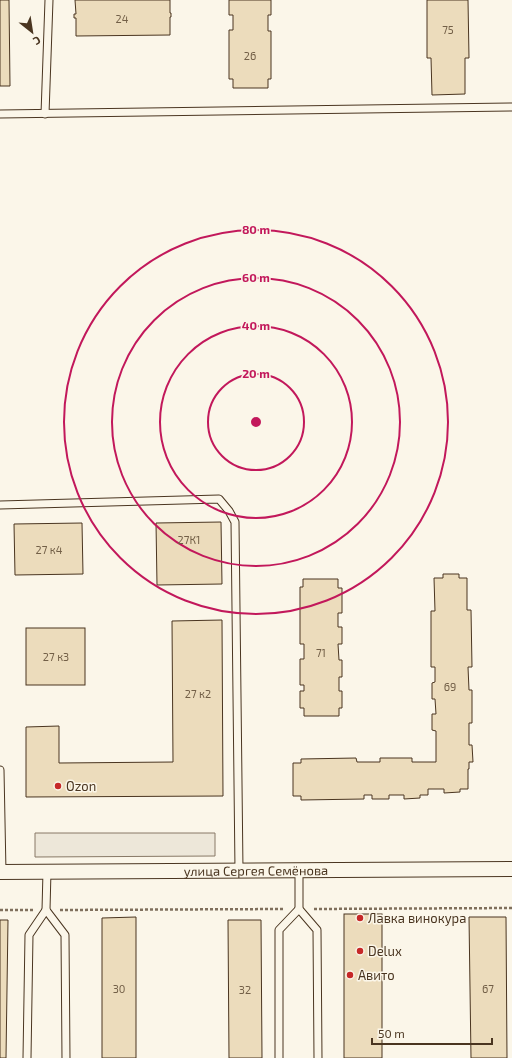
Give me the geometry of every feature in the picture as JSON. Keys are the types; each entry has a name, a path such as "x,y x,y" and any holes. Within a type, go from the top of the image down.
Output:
{"street":[{"name":"улица Сергея Семёнова","path":"1,872 512,869"}],"lane":[{"path":"45,114 49,0"},
{"path":"0,114 512,107"},
{"path":"0,505 219,499 229,511 235,522 239,870"},
{"path":"0,770 1,872"},
{"path":"299,870 299,909 318,930 318,1058"},
{"path":"27,1058 28,936 46,910 47,871"},
{"path":"279,1058 279,930 299,909"},
{"path":"46,910 65,934 66,1058"}],"path":[{"path":"0,910 512,908"}],"shaded area":[{"path":"35,833 215,833 215,856 35,857"}],"building":[{"path":"0,0 9,0 10,86 0,86"},
{"path":"75,0 170,0 170,35 76,36 76,18 74,18 74,14 76,14"},
{"path":"229,0 271,0 271,15 268,15 268,31 271,31 271,79 268,79 268,88 233,88 233,79 229,79 229,30 233,30 233,15 229,15"},
{"path":"427,0 468,0 469,58 465,58 465,94 432,95 431,58 427,58"},
{"path":"221,522 222,584 157,585 156,523"},
{"path":"82,523 83,574 15,575 14,524"},
{"path":"443,574 459,574 459,578 467,578 467,610 471,610 472,667 468,667 469,690 472,690 472,723 469,723 469,745 472,745 473,762 469,762 468,789 460,789 460,792 444,793 444,789 428,789 428,795 420,795 420,798 404,799 404,795 389,795 389,799 372,799 372,795 364,795 364,799 301,800 301,796 293,796 293,763 301,763 301,759 356,758 357,762 380,762 380,758 412,758 412,762 436,762 436,731 432,730 432,714 436,714 435,699 432,699 432,683 435,682 435,667 431,667 431,611 435,611 434,578 443,578"},
{"path":"303,579 338,579 338,588 342,588 342,613 338,613 338,627 342,627 342,644 338,644 339,660 342,660 342,677 339,677 339,691 342,691 342,708 339,708 339,716 304,716 304,708 300,708 300,691 304,691 304,685 300,685 300,659 304,659 304,644 300,644 300,587 303,587"},
{"path":"222,620 223,796 26,797 26,727 59,726 59,763 173,762 172,621"},
{"path":"26,628 85,628 85,685 26,685"},
{"path":"344,914 382,914 382,1058 344,1058"},
{"path":"136,917 136,1058 102,1058 102,918"},
{"path":"469,917 506,917 507,1058 471,1058"},
{"path":"0,920 8,920 6,1058 0,1058"},
{"path":"228,920 261,920 262,1058 229,1058"}],"place":[{"name":"Ozon","path":"58,786"},
{"name":"Лавка винокура","path":"360,918"},
{"name":"Delux","path":"360,951"},
{"name":"Авито","path":"350,975"}]}
